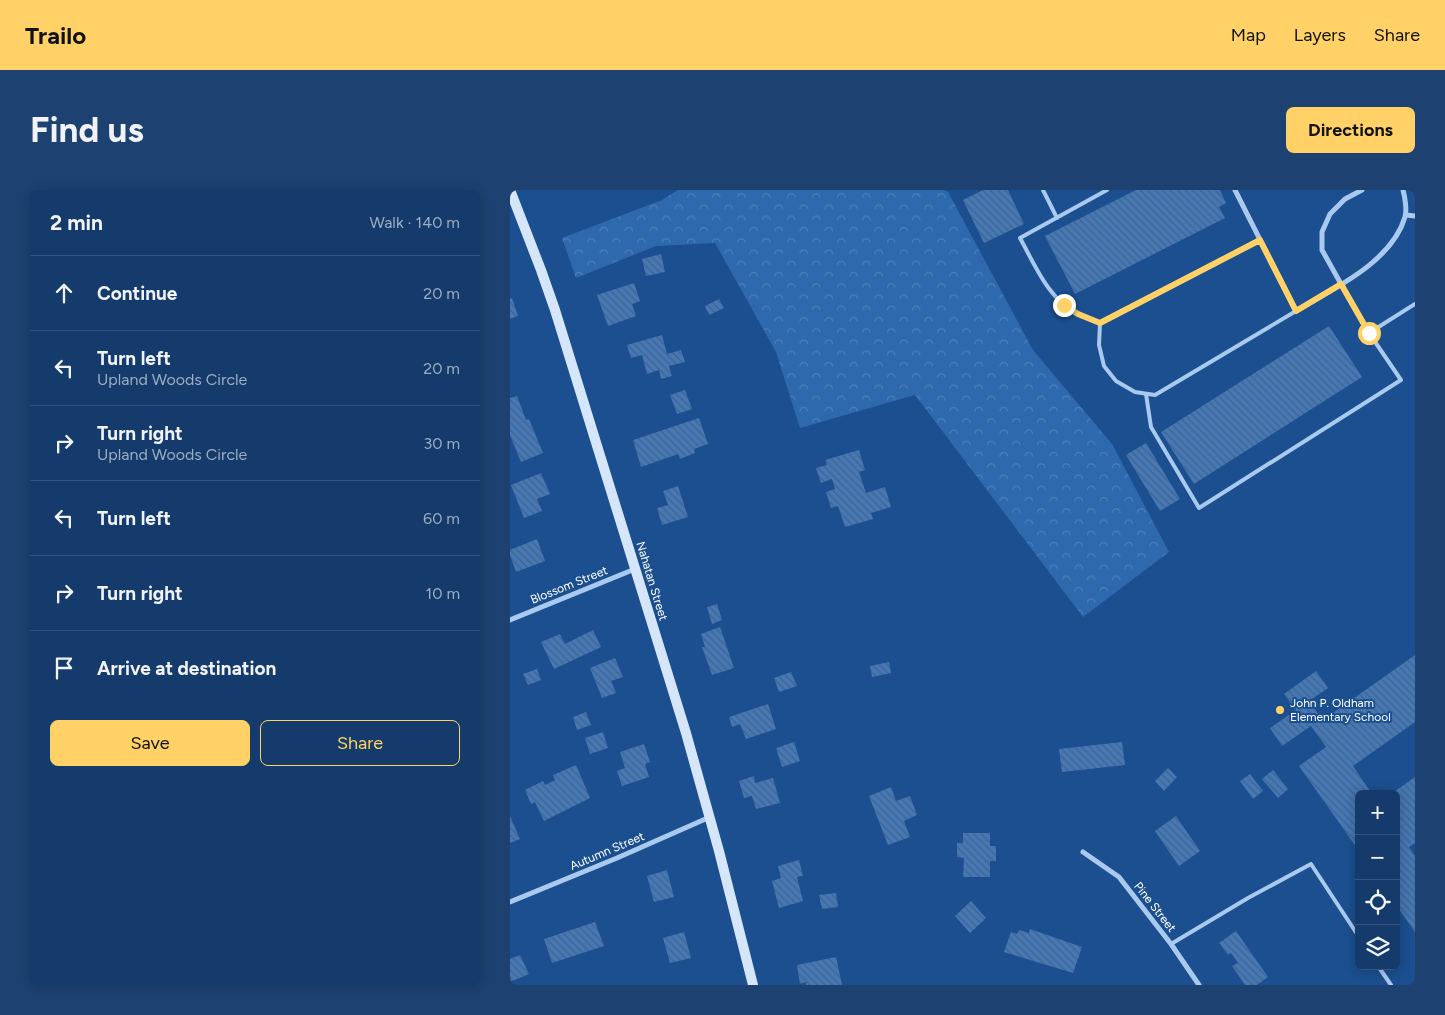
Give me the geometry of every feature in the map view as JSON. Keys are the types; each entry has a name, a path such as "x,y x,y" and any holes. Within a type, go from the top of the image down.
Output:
{"main road":[{"name":"Nahatan Street","path":"510,190 552,302 686,733 710,816 754,985"}],"street":[{"path":"1235,190 1296,311 1371,264 1388,247 1399,231 1406,215 1403,190"},
{"path":"1341,284 1322,250 1322,232 1330,214 1345,199 1362,190"},
{"path":"1406,215 1415,216"},
{"name":"Blossom Street","path":"510,620 635,569"},
{"name":"Autumn Street","path":"510,902 617,858 710,816"},
{"name":"Pine Street","path":"1083,852 1119,877 1171,944 1199,985"}],"lane":[{"path":"1042,190 1057,218"},
{"path":"1107,190 1020,238 1046,285 1064,305 1078,314 1100,323 1260,240"},
{"path":"1146,394 1150,427 1199,508 1401,380 1369,333 1341,284"},
{"path":"1369,333 1415,304"},
{"path":"1100,323 1099,345 1104,366 1116,381 1135,392 1155,395 1296,311"},
{"path":"1171,944 1310,864 1355,931"},
{"path":"1381,970 1392,985"}],"green space":[{"path":"678,190 944,190 948,192 1033,350 1112,444 1169,552 1083,617 915,395 800,428 776,352 715,243 656,246 576,278 562,238 662,200"}],"building":[{"path":"983,190 1008,190 1024,224 984,243 963,200"},
{"path":"1136,190 1220,190 1226,203 1219,207 1225,218 1075,294 1045,236"},
{"path":"661,254 665,272 646,276 642,259"},
{"path":"634,283 640,301 632,304 636,316 608,326 597,295"},
{"path":"512,298 518,316 510,319 510,299"},
{"path":"719,299 724,308 709,315 705,306"},
{"path":"1329,326 1362,377 1194,484 1161,432"},
{"path":"662,335 667,354 681,350 685,362 669,366 672,376 661,379 659,370 647,374 642,355 631,358 627,345"},
{"path":"685,390 692,409 677,414 670,395"},
{"path":"517,396 526,420 529,419 543,453 521,462 510,435 510,398"},
{"path":"699,418 708,444 694,449 695,453 680,459 678,454 641,467 633,440"},
{"path":"1146,443 1180,499 1160,511 1126,455"},
{"path":"859,450 865,470 859,472 866,493 885,487 891,507 871,513 873,519 845,527 838,506 831,508 826,492 835,489 832,479 821,483 816,468 827,465 825,460"},
{"path":"541,473 550,494 537,499 542,511 524,518 511,485"},
{"path":"678,486 688,517 662,525 657,508 668,505 663,491"},
{"path":"537,539 545,561 516,572 510,550"},
{"path":"717,604 722,620 712,624 707,607"},
{"path":"720,627 734,668 712,675 702,647 705,647 701,634"},
{"path":"593,630 601,647 554,669 541,642 560,634 565,644"},
{"path":"1415,655 1415,722 1353,766 1369,790 1355,790 1355,845 1299,766 1326,747 1311,726 1282,746 1270,728 1296,710 1284,694 1316,671 1328,688 1309,701 1323,720"},
{"path":"615,658 623,677 611,681 616,693 602,698 590,668"},
{"path":"889,662 891,673 872,677 870,666"},
{"path":"537,669 541,680 528,685 523,674"},
{"path":"791,672 797,686 779,692 774,678"},
{"path":"768,704 776,729 746,739 740,724 732,727 729,717"},
{"path":"586,712 591,725 577,730 573,717"},
{"path":"603,732 608,748 590,754 585,738"},
{"path":"794,742 800,761 782,767 776,748"},
{"path":"1122,742 1125,765 1062,772 1059,749"},
{"path":"644,744 650,762 645,764 649,777 622,786 617,771 625,768 620,752"},
{"path":"576,765 590,798 544,821 535,802 531,804 525,790 543,781 545,785 555,780 553,775"},
{"path":"1168,768 1177,777 1164,791 1155,781"},
{"path":"1273,770 1288,789 1278,798 1262,779"},
{"path":"1250,774 1263,791 1253,799 1240,781"},
{"path":"754,776 755,783 773,778 780,803 756,809 752,796 744,798 739,781"},
{"path":"1415,777 1415,843 1409,847 1415,856 1415,932 1400,911 1400,790 1397,790"},
{"path":"891,787 896,801 910,796 917,815 904,821 910,837 888,845 869,796"},
{"path":"510,816 520,839 510,843"},
{"path":"1176,816 1200,851 1179,866 1155,831"},
{"path":"963,833 990,833 990,846 996,846 996,861 990,861 990,877 963,877 964,858 957,857 957,843 963,843"},
{"path":"799,860 803,876 797,877 803,901 779,908 772,881 781,878 778,866"},
{"path":"667,870 674,897 654,902 647,876"},
{"path":"836,893 838,907 822,909 819,895"},
{"path":"971,901 986,918 970,933 955,916"},
{"path":"595,922 604,946 552,963 544,939"},
{"path":"1030,929 1082,947 1073,973 1004,952 1011,932 1017,934 1019,930 1029,933"},
{"path":"1236,931 1268,977 1257,985 1245,985 1232,966 1238,963 1231,953 1228,955 1219,943"},
{"path":"684,932 691,958 670,963 663,938"},
{"path":"520,955 529,974 510,982 510,959"},
{"path":"836,957 842,985 806,985 806,982 800,984 797,965"}],"place":[{"name":"John P. Oldham Elementary School","path":"1280,710"}],"route":[{"path":"1064,305 1078,314 1100,323 1260,240 1296,311 1341,284 1369,333"}]}
